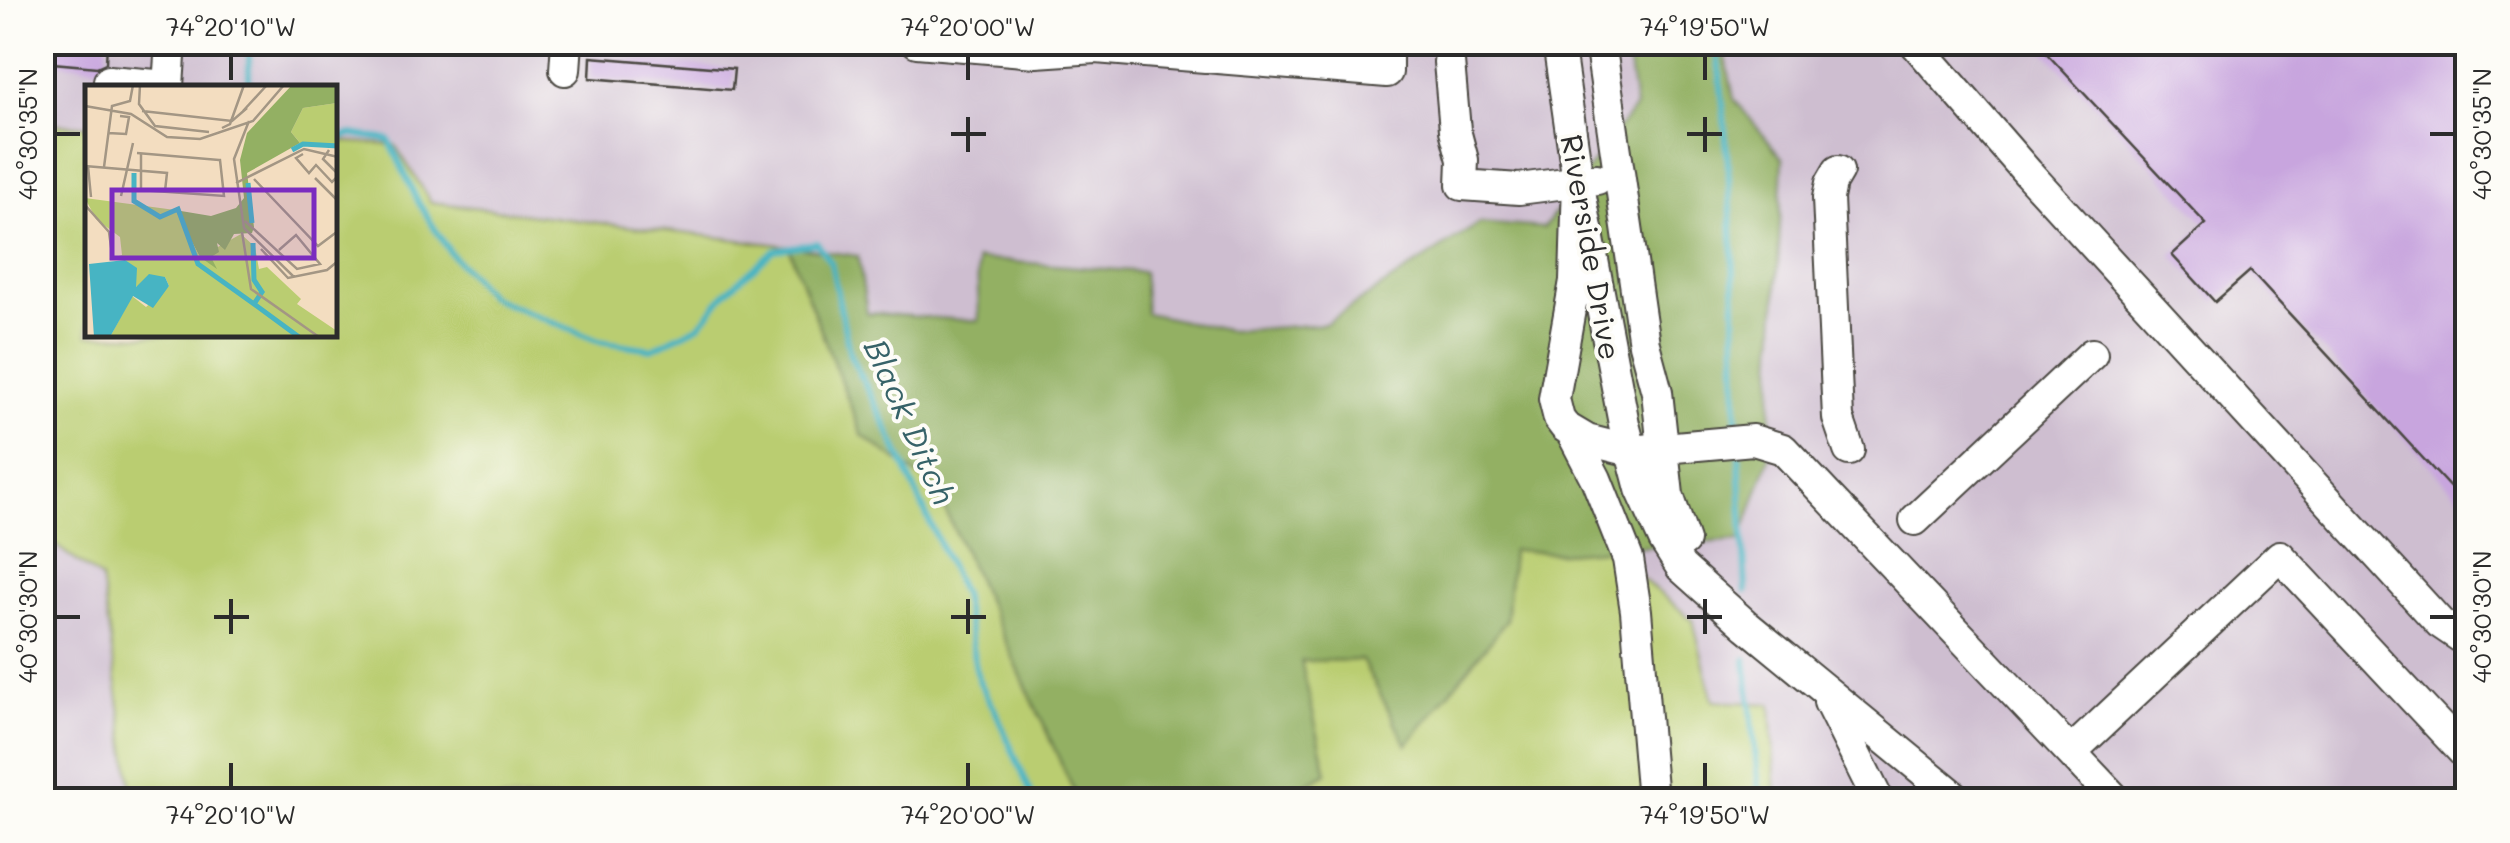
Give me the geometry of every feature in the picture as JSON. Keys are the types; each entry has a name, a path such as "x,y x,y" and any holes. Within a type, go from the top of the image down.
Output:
{"street":[{"path":"168,85 172,42"},
{"path":"917,42 1025,52 1096,48 1387,72 1387,42"},
{"name":"Riverside Drive","path":"1558,42 1578,181 1628,437 1649,510 1664,540 1681,568 1959,800"},
{"name":"Riverside Drive","path":"1600,42 1674,520 1712,593"},
{"path":"1914,42 2028,173 2440,623 2468,642"},
{"path":"1449,62 1455,130 1463,160 1462,185 1519,189 1620,176"},
{"path":"110,81 156,85"},
{"path":"1838,170 1830,183 1828,198 1838,418 1849,450"},
{"path":"1578,181 1576,281 1554,399 1559,420 1572,431 1596,479 1628,559 1652,800"},
{"path":"1628,437 1641,390 1644,344"},
{"path":"1914,520 2092,354"},
{"path":"1657,392 1674,428 1700,443"},
{"path":"1572,431 1608,433 1663,448 1763,441 1790,454 2116,800"},
{"path":"2070,752 2280,556 2468,757"},
{"path":"1823,690 1878,800"}],"shaded area":[{"path":"43,43 2467,43 2467,800 43,800"}],"green space":[{"path":"1626,43 1723,43 1734,99 1783,159 1769,459 1741,540 1561,553 1512,550 1506,621 1407,745 1362,660 1301,661 1327,773 1278,800 1078,800 935,488 862,435 788,246 858,256 867,313 979,321 977,259 1143,272 1146,313 1230,331 1325,324 1480,223 1544,228 1635,107"},
{"path":"43,123 85,126 85,338 338,338 338,141 395,145 431,202 788,246 862,435 935,487 1078,800 134,800 101,579 43,536"},
{"path":"1605,549 1693,620 1713,701 1771,704 1776,800 1278,800 1327,773 1300,661 1362,660 1407,744 1506,621 1512,550 1561,553"}],"building":[{"path":"42,42 107,42 106,63 97,67 42,62"},
{"path":"2036,42 2468,42 2468,507 2250,271 2215,302 2172,255 2206,224"},
{"path":"591,57 734,69 732,90 590,78"}],"waterway":[{"name":"Black Ditch","path":"249,42 249,85"},
{"path":"1716,42 1732,234 1737,426"},
{"name":"Black Ditch","path":"338,138 352,134 389,140 417,200 451,254 490,297 599,341 652,349 700,325 726,292 774,250 817,243 831,263 850,355 962,594 978,679 1034,800"},
{"path":"1739,457 1746,591"},
{"path":"1746,659 1760,800"}]}
